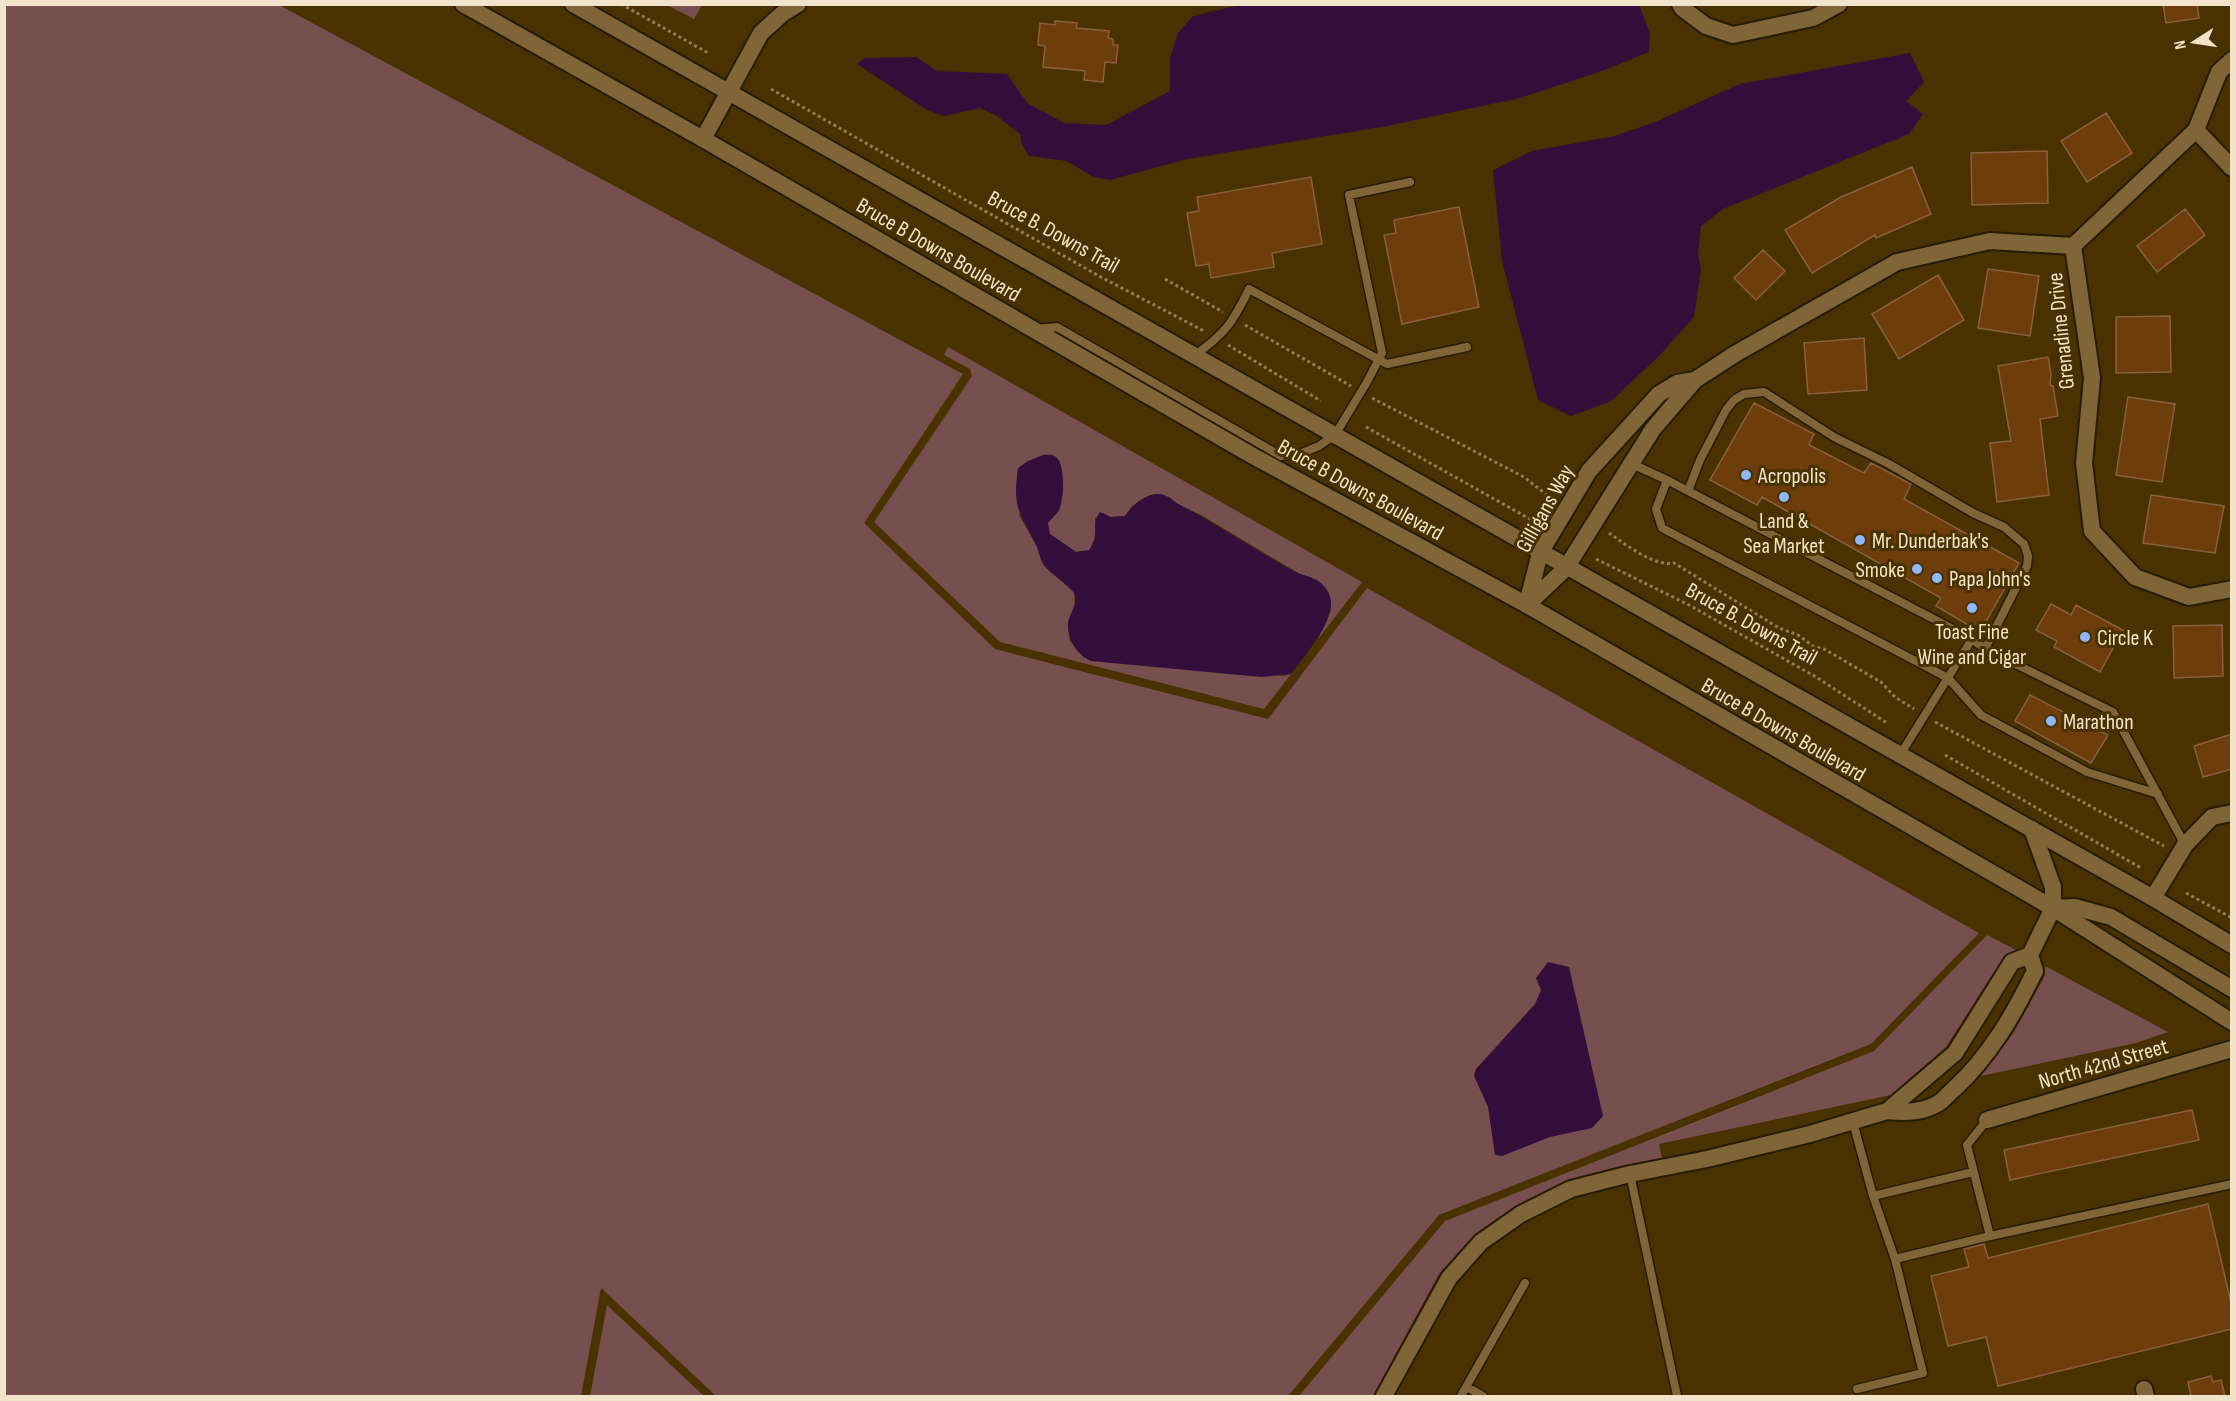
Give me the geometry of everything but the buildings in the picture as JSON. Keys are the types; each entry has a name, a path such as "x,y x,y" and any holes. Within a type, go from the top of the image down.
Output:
{"main road":[{"name":"Bruce B Downs Boulevard","path":"463,4 703,139 1253,456 1527,605 2053,908 2232,1022"},
{"name":"Bruce B Downs Boulevard","path":"573,4 1195,355 1566,568 2032,829 2232,945"},
{"path":"703,139 761,33 782,14 798,4"},
{"path":"1680,4 1706,26 1733,34 1813,18 1839,4"},
{"name":"Grenadine Drive","path":"2232,60 2220,72 2196,130 2073,246 2092,378 2084,463 2092,531 2135,577 2189,597 2232,589"},
{"path":"2196,130 2232,168"},
{"name":"Gilligans Way","path":"1527,605 1566,568 1653,429 1695,380 1897,262 1990,241 2073,246"},
{"name":"Gilligans Way","path":"1527,605 1540,552 1589,471 1659,394 1677,383 1695,380"},
{"path":"2153,898 2182,849 2212,817 2232,813"},
{"path":"1384,1396 1449,1278 1481,1242 1521,1214 1571,1189 1630,1174 1707,1159 1853,1122 1887,1111 1954,1053 2012,962 2030,955 2053,908 2053,887 2032,829"},
{"path":"2053,908 2075,907 2110,917 2232,988"},
{"path":"1887,1111 1908,1113 1937,1104 1970,1074 2006,1027 2027,988 2035,971 2030,955"},
{"name":"North 42nd Street","path":"1987,1120 2232,1049"}],"lane":[{"path":"1034,330 1057,327 1281,456 1302,453 1319,446 1335,435 1382,353 1349,195 1410,183"},
{"path":"1195,355 1218,339 1234,319 1250,289 1387,364 1467,347"},
{"path":"1688,491 1700,460 1726,410 1734,400 1744,394 1764,392 1834,437 1889,464 1973,513 2004,527 2024,544 2028,566 1985,649"},
{"path":"1632,464 1972,639 1985,649 2113,712 2158,794 2182,849"},
{"path":"1666,480 1656,509 1662,528 1948,678 1981,715 2087,772 2158,794"},
{"path":"1900,755 1972,639"},
{"path":"1987,1120 1967,1145 1990,1236"},
{"path":"1853,1122 1873,1196 1895,1259 1923,1373 1857,1389"},
{"path":"1873,1196 1973,1172"},
{"path":"1630,1174 1677,1396"},
{"path":"1895,1259 1990,1236 2232,1184"},
{"path":"1461,1396 1525,1283"},
{"path":"1467,1387 1483,1396"}],"path":[{"path":"621,4 710,54"},
{"name":"Bruce B. Downs Trail","path":"771,89 930,181 1254,358 1272,373 1321,401"},
{"path":"1165,279 1361,392 1524,477 1566,509"},
{"path":"1366,427 1537,523"},
{"path":"1594,524 1640,554 1665,565 1674,563 1779,628 1798,635 1813,646 1824,649 1881,682 1895,697 1924,716 2182,849"},
{"name":"Bruce B. Downs Trail","path":"1596,559 1718,621 1816,677 1887,723"},
{"path":"1945,755 2141,868"},
{"path":"2186,893 2232,918"}],"shaded area":[{"path":"5,5 279,5 963,374 864,523 995,649 1268,719 1367,588 1979,933 1871,1044 1439,1215 1288,1396 716,1396 601,1288 581,1396 5,1396"},
{"path":"667,5 702,5 694,19"},
{"path":"1240,5 1639,5 1650,33 1649,52 1602,71 1520,98 1387,126 1187,159 1110,180 1093,177 1067,161 1029,156 1022,145 1020,134 997,116 980,108 944,116 927,110 857,64 865,58 916,57 937,71 1007,74 1027,103 1064,123 1106,125 1170,91 1170,58 1178,33 1193,16"},
{"path":"1910,53 1924,82 1906,101 1923,114 1909,134 1723,209 1701,226 1698,255 1701,269 1694,317 1659,356 1611,401 1571,416 1538,400 1502,261 1493,170 1532,151 1615,136 1655,122 1740,84"},
{"path":"948,347 1362,582 1318,639 1331,610 1312,578 1298,573 1201,515 1179,505 1169,497 1157,494 1146,497 1132,506 1125,516 1095,518 1096,540 1089,551 1076,552 1050,534 1047,522 1058,508 1063,493 1059,460 1019,515 1038,548 1043,563 1074,592 1075,605 1068,623 1070,641 1084,658 1284,676 1291,674 1264,709 1000,642 874,522 972,376 970,369 944,355"},
{"path":"1043,455 1056,457 1063,476 1062,501 1058,512 1048,523 1050,534 1076,552 1089,550 1093,544 1096,521 1100,512 1111,517 1125,516 1143,498 1162,494 1296,572 1321,583 1331,603 1327,621 1291,674 1261,677 1091,661 1081,655 1071,641 1068,630 1075,605 1074,593 1043,564 1017,502 1018,468"},
{"path":"1987,935 2016,950 2003,958 1946,1047 1891,1095 1659,1144 1662,1158 1566,1181 1517,1206 1475,1235 1439,1274 1373,1396 1299,1396 1445,1221 1874,1051"},
{"path":"1548,962 1569,967 1603,1116 1592,1128 1550,1137 1502,1156 1495,1155 1488,1107 1474,1076 1476,1069 1535,1004 1541,990 1536,978"},
{"path":"2045,966 2168,1032 2136,1043 1981,1076 2014,1032 2045,975"},
{"path":"607,1305 704,1396 590,1396"}],"place":[{"name":"Acropolis","path":"1746,475"},
{"name":"Land & Sea Market","path":"1784,497"},
{"name":"Mr. Dunderbak's","path":"1860,540"},
{"name":"Smoke","path":"1917,569"},
{"name":"Papa John's","path":"1937,578"},
{"name":"Toast Fine Wine and Cigar","path":"1972,608"},
{"name":"Circle K","path":"2085,637"},
{"name":"Marathon","path":"2051,721"}]}
